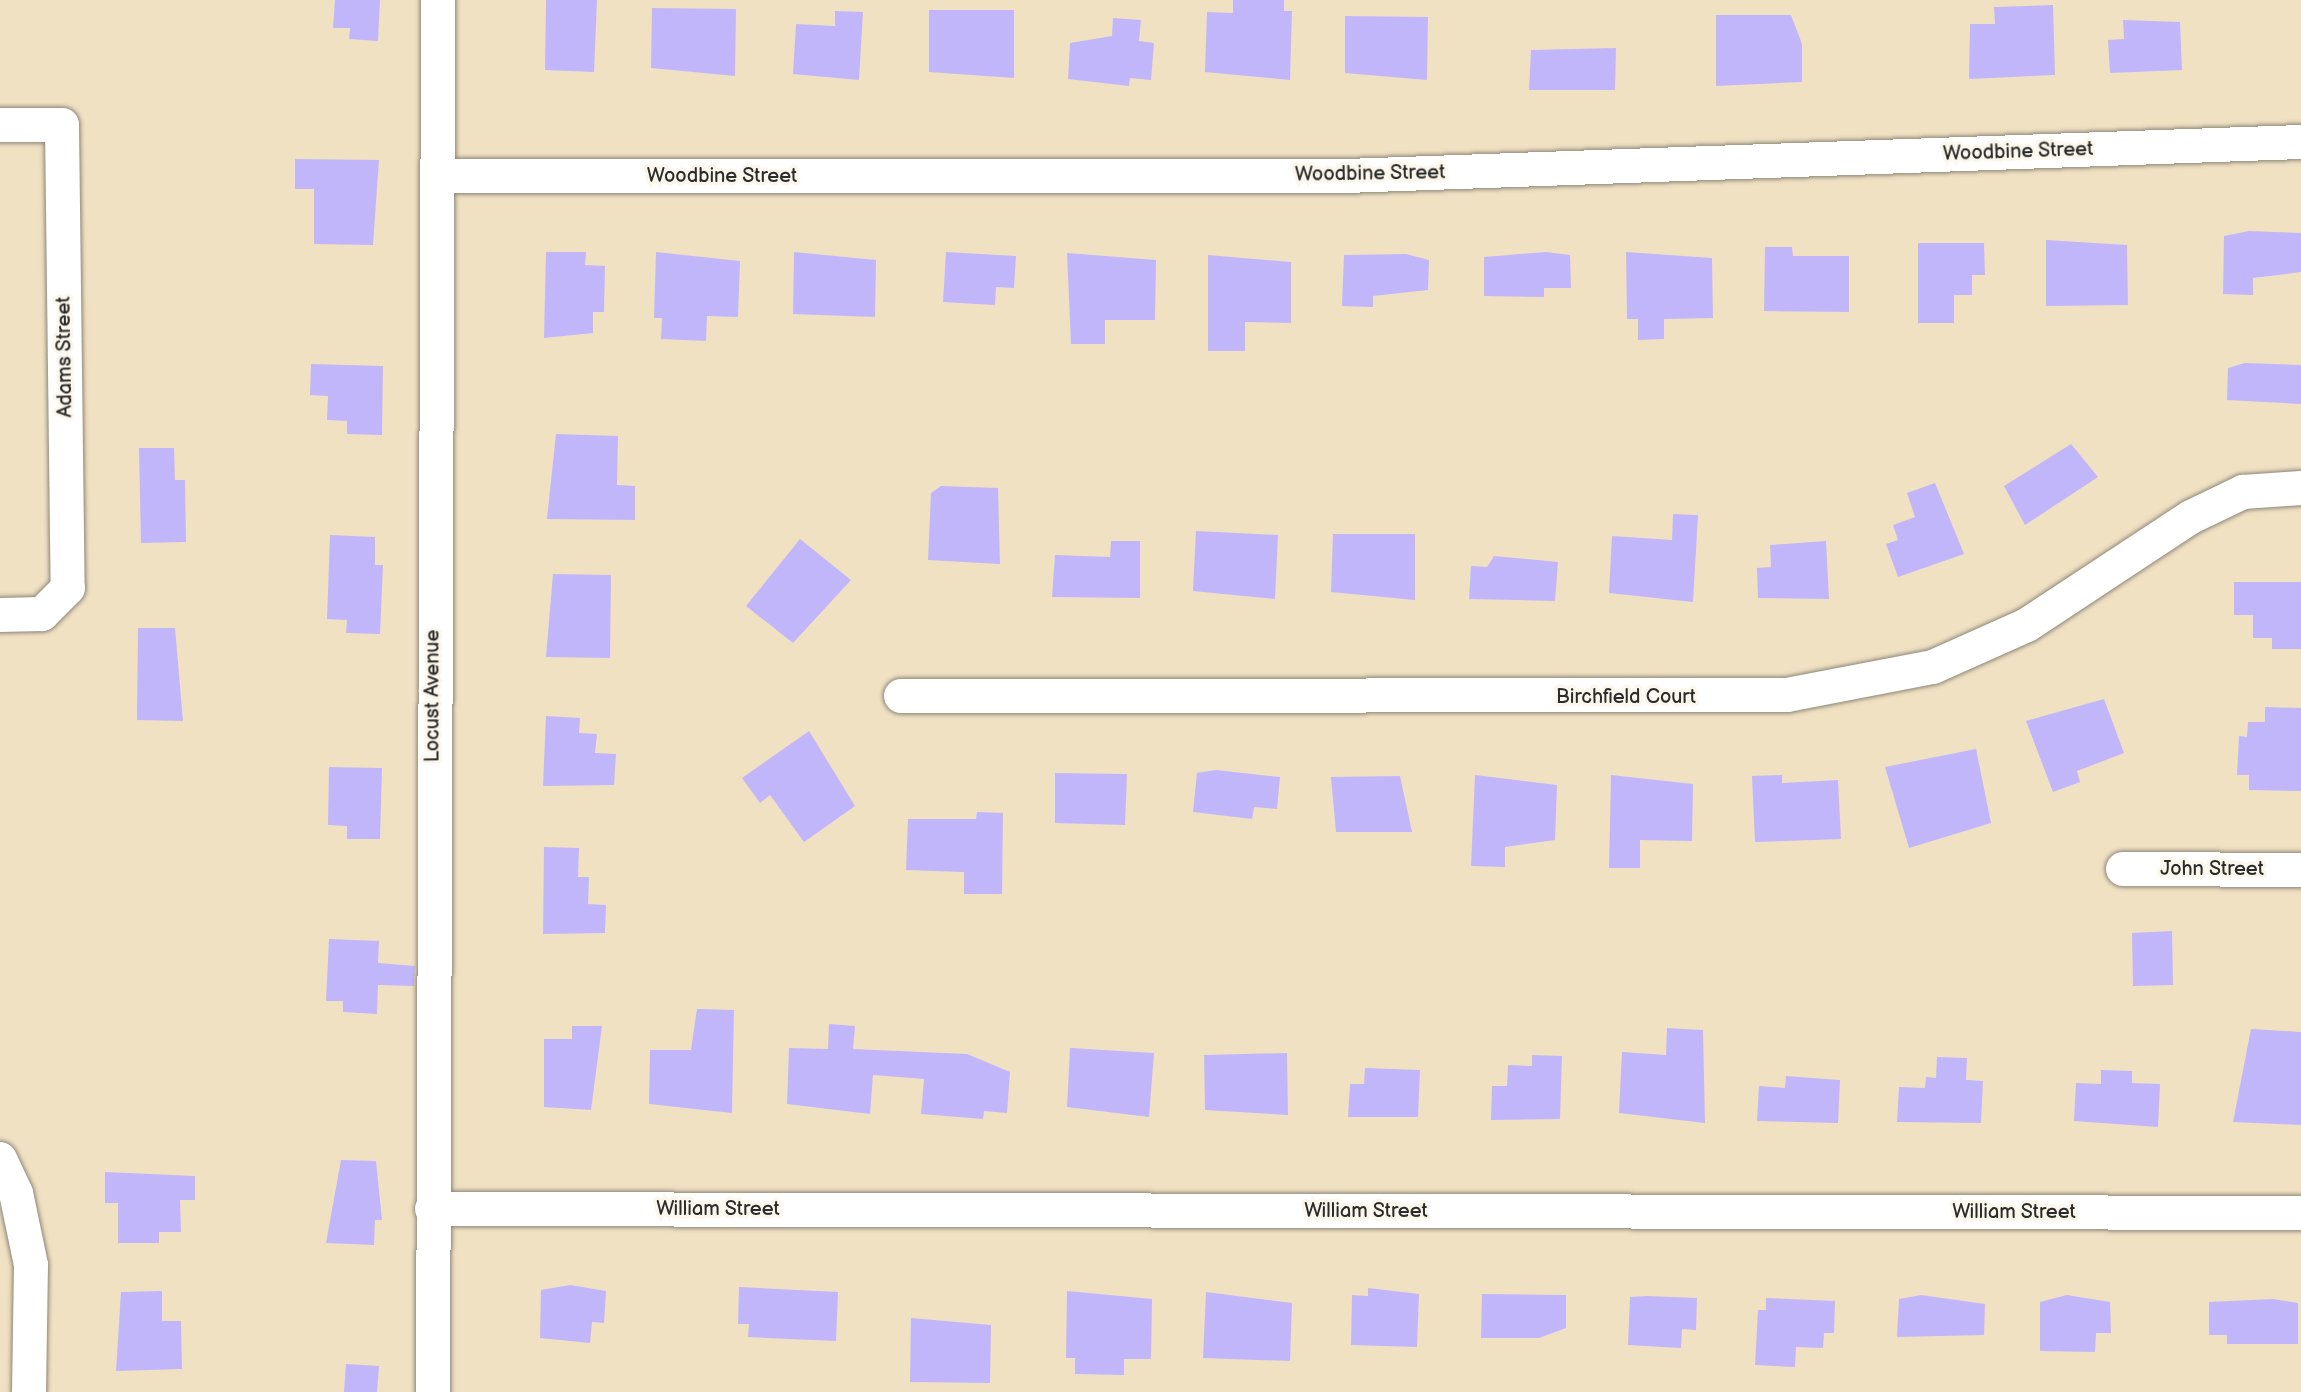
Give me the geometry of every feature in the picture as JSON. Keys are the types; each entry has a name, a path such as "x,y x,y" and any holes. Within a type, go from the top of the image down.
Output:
{"street":[{"name":"Locust Avenue","path":"433,1392 438,0"},
{"name":"Adams Street","path":"0,125 62,125 68,588 42,614 0,615"},
{"name":"Woodbine Street","path":"439,176 1346,176 2301,142"},
{"name":"Birchfield Court","path":"901,696 1787,695 1933,667 2027,625 2191,517 2243,492 2301,488"},
{"name":"John Street","path":"2123,869 2301,870"},
{"path":"0,1159 16,1193 31,1265 29,1392"},
{"name":"William Street","path":"432,1209 2301,1213"}],"building":[{"path":"335,0 380,0 378,41 349,39 350,28 333,28"},
{"path":"546,0 597,0 594,72 545,70"},
{"path":"1233,0 1284,0 1284,11 1292,11 1290,80 1205,72 1207,12 1233,13"},
{"path":"2053,5 2055,75 1969,79 1970,24 1995,24 1994,7"},
{"path":"652,8 736,9 735,76 651,68"},
{"path":"929,10 1014,10 1014,78 929,72"},
{"path":"835,11 863,12 859,80 793,74 796,24 835,26"},
{"path":"1716,15 1791,15 1802,44 1802,82 1716,86"},
{"path":"1345,16 1428,17 1427,80 1345,73"},
{"path":"1113,18 1141,20 1139,41 1154,43 1151,80 1130,78 1129,86 1068,79 1070,43 1112,36"},
{"path":"2123,20 2180,22 2182,70 2110,73 2108,40 2124,39"},
{"path":"1616,48 1615,90 1529,90 1531,50"},
{"path":"295,159 379,160 373,245 314,244 314,189 295,189"},
{"path":"2249,231 2301,233 2301,272 2253,278 2253,295 2223,294 2224,236"},
{"path":"2046,240 2127,245 2128,305 2046,306"},
{"path":"1918,243 1984,243 1985,275 1972,275 1972,295 1954,295 1954,323 1918,323"},
{"path":"1765,247 1792,247 1793,256 1849,256 1849,312 1764,311"},
{"path":"546,252 586,252 585,265 605,266 604,312 593,312 593,333 544,338"},
{"path":"656,252 740,261 738,317 707,316 706,341 661,339 662,318 654,318"},
{"path":"794,252 876,260 875,317 793,314"},
{"path":"946,252 1016,256 1014,288 996,287 995,305 943,302"},
{"path":"1546,252 1570,255 1571,288 1544,288 1544,297 1484,296 1484,257"},
{"path":"1626,252 1712,258 1713,318 1664,319 1664,339 1638,340 1638,319 1627,319"},
{"path":"1067,253 1156,260 1155,320 1105,320 1105,344 1071,344"},
{"path":"1406,254 1429,260 1428,290 1373,296 1373,307 1342,306 1344,255"},
{"path":"1208,255 1291,262 1291,323 1245,322 1245,351 1208,351"},
{"path":"2245,363 2301,365 2301,404 2227,400 2228,368"},
{"path":"311,364 383,366 382,435 347,434 347,421 327,420 328,396 310,395"},
{"path":"556,434 618,436 617,485 635,486 635,520 547,519"},
{"path":"2071,444 2098,477 2025,525 2004,486"},
{"path":"139,448 174,448 175,480 185,480 186,542 141,543"},
{"path":"1935,483 1964,554 1898,577 1886,544 1898,540 1893,525 1915,517 1907,493"},
{"path":"941,486 998,488 1000,564 928,560 931,493"},
{"path":"1673,514 1698,515 1693,602 1609,593 1612,536 1672,540"},
{"path":"1196,531 1278,535 1275,599 1193,591"},
{"path":"1333,534 1415,534 1415,600 1331,592"},
{"path":"330,535 375,537 375,565 383,565 380,634 346,633 347,620 327,619"},
{"path":"800,539 851,580 793,643 746,606"},
{"path":"1111,541 1140,541 1140,598 1052,597 1055,555 1110,557"},
{"path":"1826,541 1829,599 1758,598 1757,568 1771,567 1770,545"},
{"path":"1494,556 1558,562 1555,601 1469,599 1471,566 1487,567"},
{"path":"553,574 611,575 610,658 546,657"},
{"path":"2234,582 2301,582 2301,649 2272,649 2272,638 2253,638 2253,615 2234,615"},
{"path":"138,628 175,628 183,721 137,720"},
{"path":"2104,699 2124,753 2077,771 2080,782 2053,792 2026,721"},
{"path":"2265,707 2301,708 2301,791 2249,790 2249,775 2237,775 2239,736 2247,737 2248,722 2265,722"},
{"path":"546,716 580,718 579,733 597,734 595,753 616,754 614,785 543,786"},
{"path":"809,731 855,806 804,842 770,795 760,803 742,778"},
{"path":"1976,749 1991,823 1909,848 1885,767"},
{"path":"329,767 382,768 380,839 347,839 347,826 328,825"},
{"path":"1216,770 1280,777 1277,809 1254,807 1252,819 1193,812 1197,773"},
{"path":"1055,773 1127,774 1125,825 1055,823"},
{"path":"1475,775 1557,785 1555,840 1505,847 1505,867 1471,866"},
{"path":"1611,775 1693,784 1692,841 1640,840 1640,868 1609,868"},
{"path":"1782,775 1782,783 1838,780 1841,839 1755,842 1752,776"},
{"path":"1400,776 1412,832 1336,832 1331,777"},
{"path":"977,812 1003,813 1002,894 964,894 964,872 906,870 908,819 976,819"},
{"path":"544,847 579,848 578,877 589,877 588,904 606,905 605,933 543,934"},
{"path":"2172,931 2173,985 2133,986 2132,933"},
{"path":"329,939 379,941 378,963 415,966 414,986 378,985 377,1014 343,1012 343,1001 326,1001"},
{"path":"697,1009 734,1010 732,1113 649,1104 650,1050 691,1050"},
{"path":"829,1024 855,1026 853,1049 967,1054 1010,1072 1007,1113 984,1111 983,1119 921,1114 924,1079 873,1075 870,1114 787,1104 789,1048 828,1049"},
{"path":"572,1026 602,1026 591,1110 544,1107 544,1039 572,1039"},
{"path":"1667,1028 1703,1030 1705,1123 1619,1113 1622,1052 1666,1055"},
{"path":"2251,1029 2301,1032 2301,1125 2233,1122"},
{"path":"1070,1048 1154,1053 1149,1117 1067,1107"},
{"path":"1287,1053 1288,1115 1205,1110 1204,1055"},
{"path":"1532,1055 1562,1056 1560,1119 1491,1120 1492,1086 1507,1086 1508,1065 1532,1066"},
{"path":"1937,1057 1967,1058 1966,1080 1983,1081 1981,1123 1897,1122 1899,1087 1925,1088 1926,1077 1936,1078"},
{"path":"1365,1068 1420,1070 1418,1117 1348,1117 1350,1084 1364,1084"},
{"path":"2101,1070 2132,1071 2132,1083 2160,1084 2158,1127 2074,1121 2076,1083 2101,1084"},
{"path":"1786,1076 1840,1080 1838,1123 1757,1121 1759,1086 1785,1088"},
{"path":"341,1160 376,1161 382,1220 375,1220 374,1245 326,1243"},
{"path":"105,1172 195,1176 195,1200 180,1200 181,1232 159,1232 159,1243 118,1243 118,1203 105,1203"},
{"path":"570,1285 606,1291 604,1323 592,1322 590,1343 540,1338 541,1290"},
{"path":"739,1287 838,1292 836,1341 748,1337 749,1324 738,1324"},
{"path":"1368,1288 1419,1294 1417,1347 1351,1345 1352,1295 1368,1296"},
{"path":"162,1291 162,1321 181,1321 182,1369 116,1371 121,1292"},
{"path":"1067,1291 1152,1299 1151,1359 1124,1359 1124,1375 1075,1374 1075,1358 1066,1358"},
{"path":"1206,1292 1292,1303 1290,1361 1203,1358"},
{"path":"1482,1294 1566,1295 1566,1328 1539,1338 1481,1338"},
{"path":"1921,1295 1985,1304 1984,1335 1897,1337 1899,1299"},
{"path":"2067,1295 2110,1302 2111,1333 2096,1333 2095,1352 2040,1351 2040,1302"},
{"path":"1630,1297 1697,1298 1696,1330 1682,1329 1681,1348 1628,1345"},
{"path":"1766,1298 1835,1301 1834,1333 1824,1333 1823,1348 1796,1347 1795,1367 1755,1365 1758,1310 1766,1310"},
{"path":"2273,1299 2298,1303 2298,1344 2227,1344 2227,1335 2209,1335 2209,1302"},
{"path":"911,1318 991,1325 990,1383 910,1382"},
{"path":"346,1364 379,1366 377,1392 344,1392"}]}
